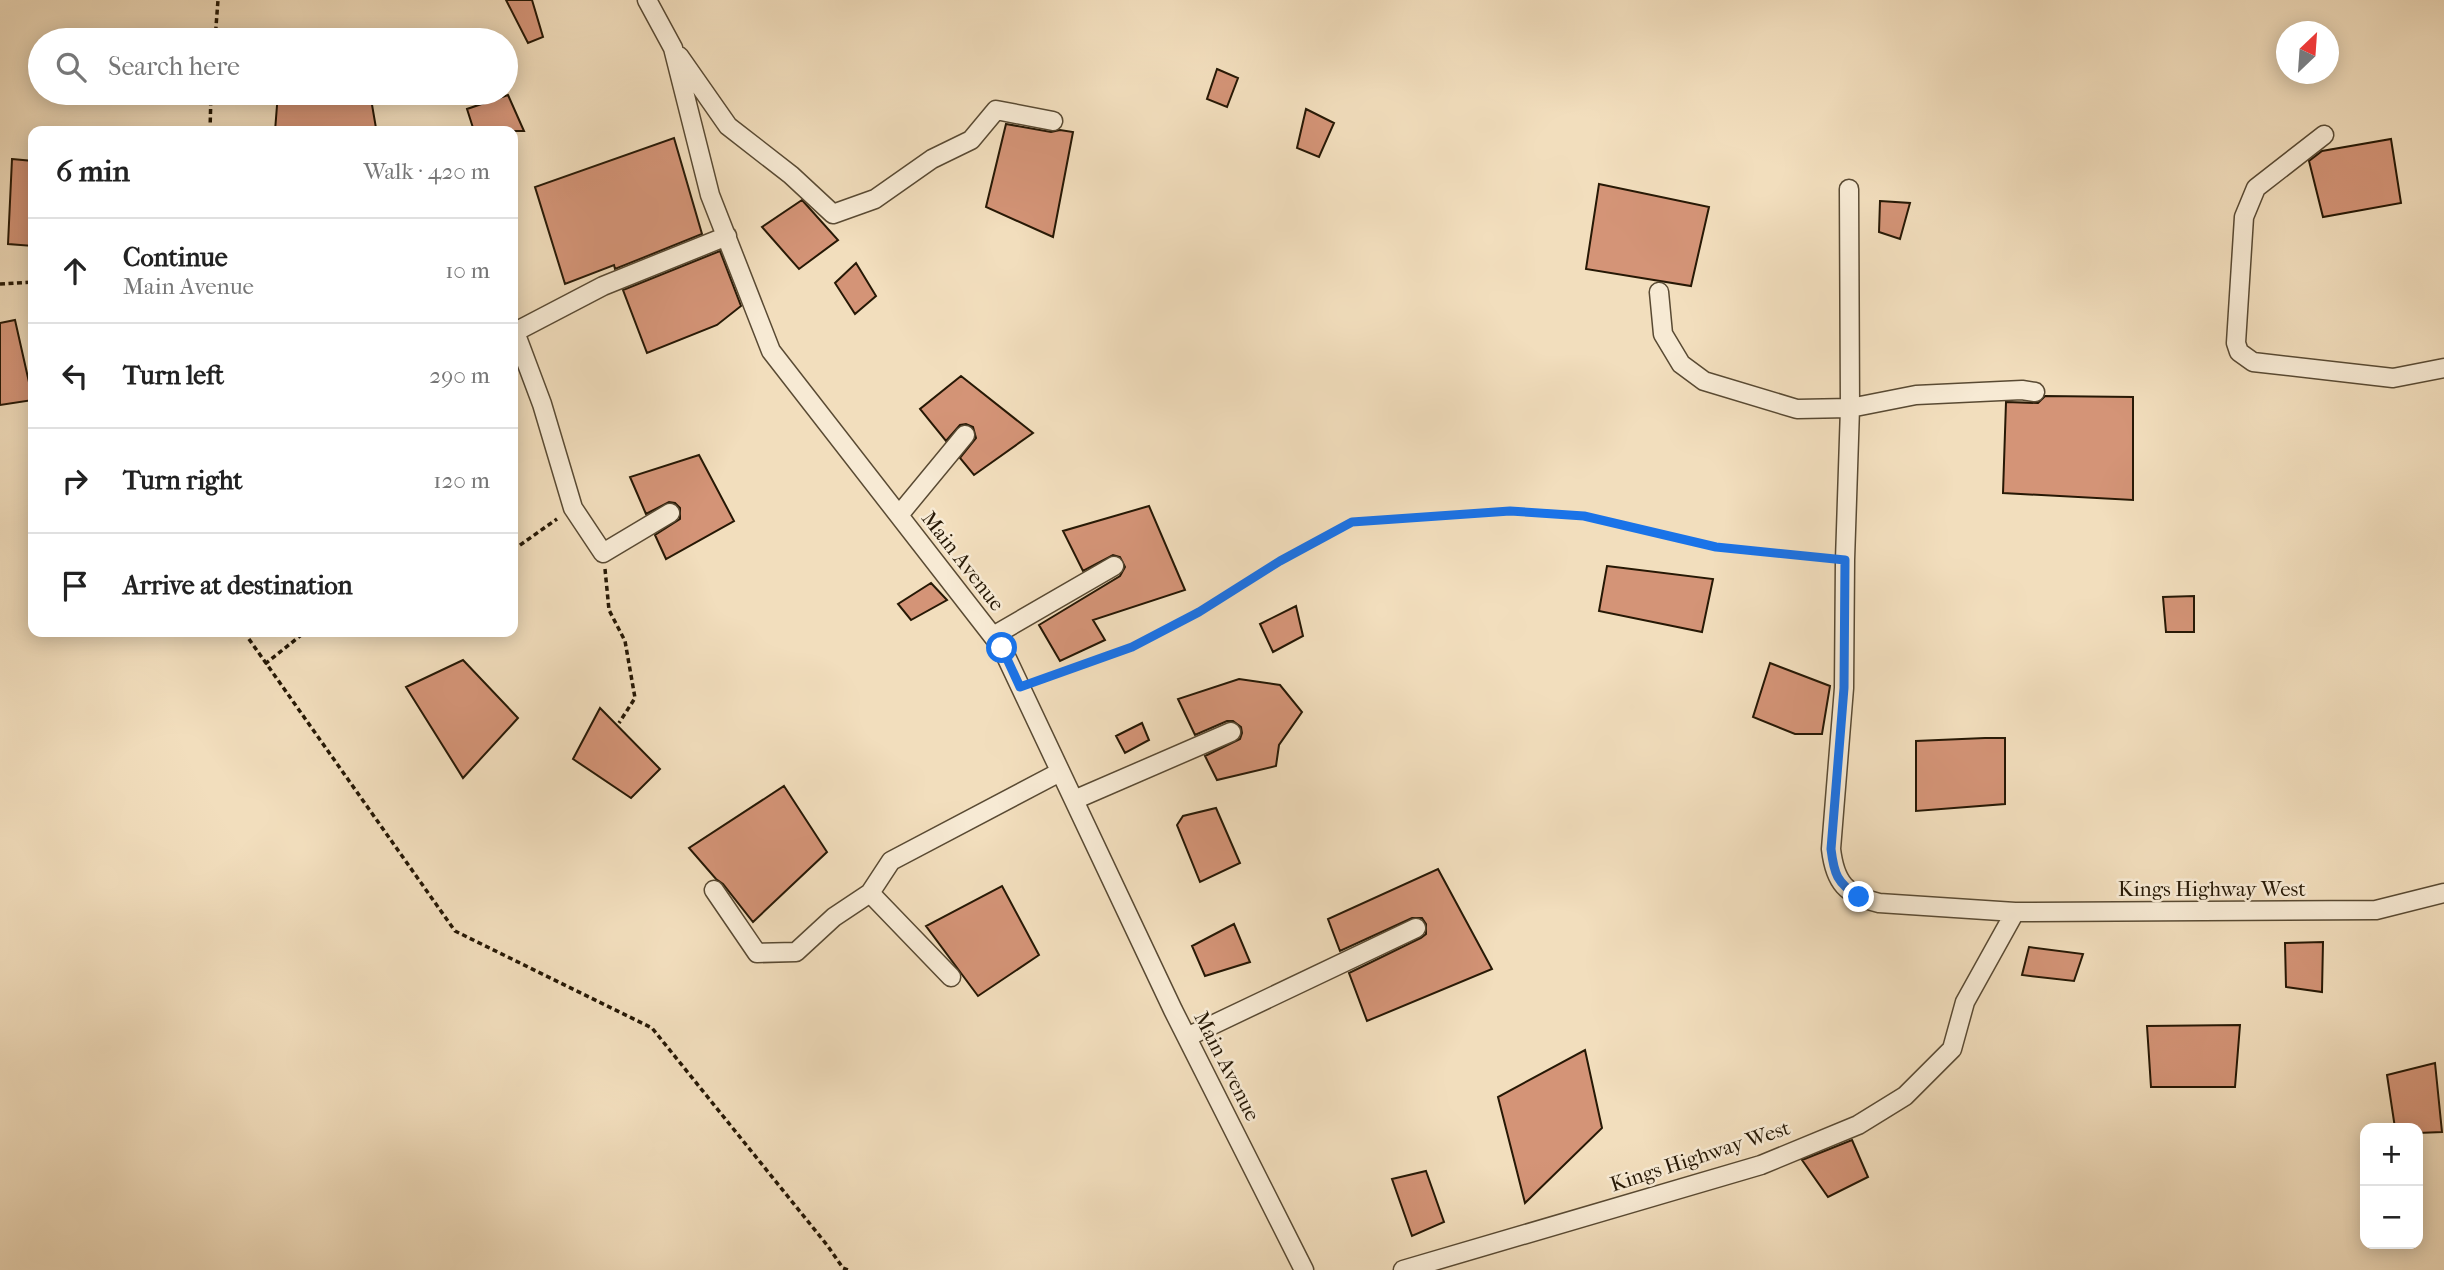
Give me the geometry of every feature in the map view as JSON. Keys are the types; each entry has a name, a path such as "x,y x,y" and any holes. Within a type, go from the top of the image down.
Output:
{"street":[{"name":"Main Avenue","path":"647,0 673,48 710,195 771,351 1002,648 1187,1037 1304,1270"},
{"path":"673,48 728,126 791,175 833,214 875,198 932,159 971,141 996,110 1054,121"},
{"path":"2324,135 2256,188 2244,217 2236,343 2239,352 2253,362 2393,378 2444,368"},
{"path":"1849,189 1850,408 1844,688 1831,849 1833,870 1843,887 1859,897 1879,903 2015,912"},
{"path":"518,330 603,286 727,236"},
{"path":"1659,292 1663,334 1681,365 1704,381 1797,409 1850,408 1916,396 2035,392"},
{"path":"518,342 542,404 573,508 603,553 670,513"},
{"path":"899,515 965,435"},
{"path":"993,636 1114,566"},
{"path":"1074,800 1231,732"},
{"path":"714,890 757,953 796,951 834,917 870,893 891,861 1060,772"},
{"path":"870,893 951,978"},
{"name":"Kings Highway West","path":"1402,1270 1760,1166 1858,1125 1905,1096 1952,1049 1965,1002 2015,912 2376,911 2444,893"},
{"path":"1187,1037 1416,928"}],"path":[{"path":"216,28 218,0"},
{"path":"210,126 211,105"},
{"path":"0,284 28,282"},
{"path":"518,546 573,508"},
{"path":"1020,687 1132,647 1199,612 1280,561 1352,522 1510,511 1584,516 1716,547 1845,560"},
{"path":"603,553 609,610 625,641 635,698 619,723"},
{"path":"247,637 455,931 652,1028 843,1268 848,1270"},
{"path":"265,664 299,637"}],"building":[{"path":"506,0 532,0 543,37 528,43"},
{"path":"1217,69 1238,78 1227,107 1207,99"},
{"path":"277,105 372,105 376,126 275,126"},
{"path":"479,105 512,105 524,131 518,131 518,126 472,126 467,109"},
{"path":"1306,109 1334,123 1319,157 1297,148"},
{"path":"1006,124 1051,132 1073,132 1053,237 986,207"},
{"path":"674,138 702,234 615,269 614,265 565,284 535,187"},
{"path":"2391,139 2401,203 2323,217 2309,161 2322,151"},
{"path":"12,159 28,161 28,246 8,244"},
{"path":"1599,184 1709,207 1691,286 1586,269"},
{"path":"802,200 838,240 799,269 762,227"},
{"path":"1880,201 1910,203 1900,239 1879,232"},
{"path":"720,251 741,306 717,325 647,353 623,290"},
{"path":"856,263 876,296 855,314 835,283"},
{"path":"15,320 28,378 28,401 0,405 0,323"},
{"path":"961,376 1033,433 974,475 960,458 976,438 973,427 960,425 946,441 920,409"},
{"path":"2045,396 2133,397 2133,500 2003,493 2006,402 2038,403"},
{"path":"699,455 734,521 666,559 655,535 680,519 680,508 669,502 646,514 630,477"},
{"path":"1149,506 1185,590 1093,620 1105,640 1060,661 1039,625 1120,576 1125,567 1120,557 1113,555 1083,571 1063,531"},
{"path":"1607,566 1713,579 1702,632 1599,611"},
{"path":"931,583 947,600 911,620 898,604"},
{"path":"2194,596 2194,632 2166,632 2163,597"},
{"path":"1296,606 1303,636 1273,652 1260,624"},
{"path":"463,660 518,718 463,778 406,687"},
{"path":"1770,663 1830,686 1822,734 1795,734 1753,717"},
{"path":"1239,679 1280,685 1302,712 1279,745 1276,766 1217,780 1205,756 1240,739 1241,727 1233,721 1227,721 1195,735 1178,699"},
{"path":"600,708 660,769 631,798 573,759"},
{"path":"1142,723 1149,740 1125,753 1116,736"},
{"path":"2005,738 2005,804 1916,811 1916,741"},
{"path":"784,786 827,852 753,922 723,884 689,848"},
{"path":"1216,808 1240,863 1200,882 1177,825 1183,816"},
{"path":"1438,869 1492,969 1367,1021 1349,973 1421,938 1426,934 1426,924 1422,918 1412,918 1340,951 1328,919"},
{"path":"1002,886 1039,955 978,996 926,926"},
{"path":"1234,924 1250,962 1205,976 1192,946"},
{"path":"2323,942 2322,992 2286,987 2285,943"},
{"path":"2029,947 2083,954 2074,981 2022,975"},
{"path":"2240,1025 2235,1087 2151,1087 2147,1026"},
{"path":"1585,1050 1602,1128 1525,1203 1498,1097"},
{"path":"2435,1063 2442,1132 2423,1133 2423,1123 2394,1123 2387,1075"},
{"path":"1852,1140 1868,1177 1828,1197 1802,1160"},
{"path":"1426,1171 1444,1222 1412,1236 1392,1179"}],"route":[{"path":"1002,648 1020,687 1132,647 1199,612 1280,561 1352,522 1510,511 1584,516 1716,547 1845,560 1844,688 1831,849 1833,870 1843,887 1859,897"}]}
